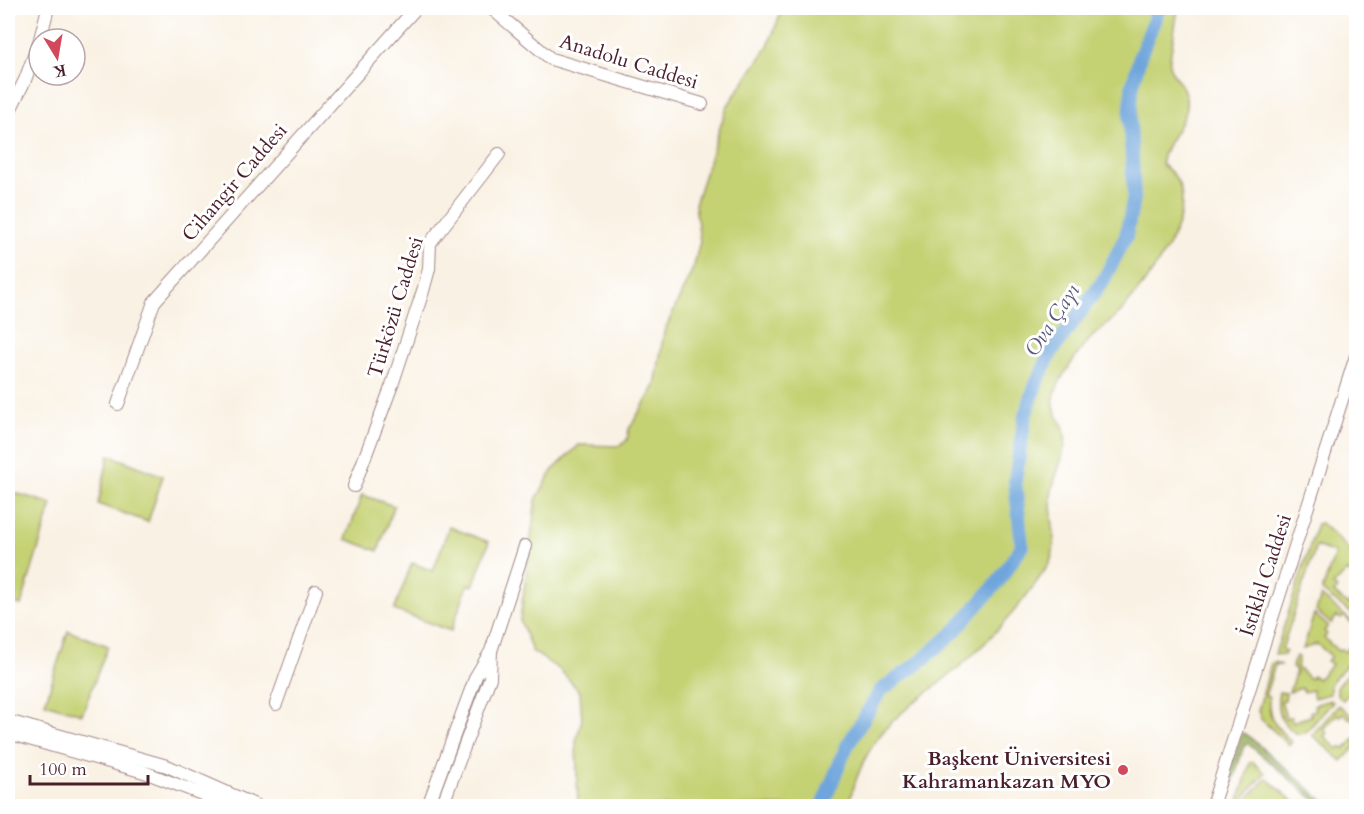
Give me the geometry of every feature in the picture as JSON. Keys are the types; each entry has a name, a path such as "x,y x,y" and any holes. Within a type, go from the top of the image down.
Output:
{"street":[{"path":"43,27 48,8"},
{"name":"Cihangir Caddesi","path":"118,404 154,302 416,8"},
{"name":"Anadolu Caddesi","path":"491,8 551,59 702,104"},
{"path":"8,114 27,77"},
{"name":"Türközü Caddesi","path":"354,486 392,385 426,280 430,243 499,153"},
{"name":"İstiklal Caddesi","path":"1212,807 1356,356"},
{"path":"428,807 476,676 491,651 525,546"},
{"path":"276,704 316,591"},
{"path":"442,807 490,678 491,651"},
{"path":"8,721 166,766 257,807"},
{"path":"8,733 144,772 233,807"}],"green space":[{"path":"783,8 1178,8 1169,65 1183,88 1186,107 1184,116 1166,148 1162,165 1176,179 1182,197 1180,216 1173,237 1149,277 1120,312 1094,335 1076,356 1056,389 1054,407 1063,427 1065,444 1051,496 1054,540 1049,564 1021,603 989,639 945,679 908,707 879,736 857,777 848,806 578,806 576,741 582,719 580,692 560,670 532,651 520,620 536,500 552,471 579,445 620,446 627,440 629,429 655,386 664,332 694,266 700,241 695,204 721,124 728,105 767,48"},
{"path":"109,455 163,476 148,522 98,504"},
{"path":"8,491 52,504 21,605 8,601"},
{"path":"362,495 394,506 378,551 346,539"},
{"path":"1321,523 1356,556 1356,571 1351,574 1347,571 1333,586 1337,589 1334,593 1348,605 1351,602 1356,604 1356,617 1322,591 1335,553 1316,546 1282,649 1286,651 1284,655 1275,654 1317,524"},
{"path":"449,527 489,542 473,586 468,584 451,631 394,610 412,563 433,571"},
{"path":"1321,596 1356,625 1356,627 1344,616 1341,619 1337,616 1331,624 1316,611"},
{"path":"1314,614 1328,626 1324,631 1327,634 1324,638 1338,651 1341,649 1345,652 1356,639 1356,654 1330,684 1330,694 1314,698 1312,690 1304,692 1302,688 1289,692 1296,671 1292,666 1296,656 1299,657 1297,667 1310,679 1313,676 1318,679 1332,664 1327,661 1331,656 1317,644 1303,649"},
{"path":"68,631 108,646 82,714 45,703"},
{"path":"1274,662 1282,665 1275,665 1265,696 1269,697 1271,717 1292,742 1289,745 1261,719 1258,711 1271,664"},
{"path":"1356,664 1356,669 1347,680 1356,689 1356,698 1350,692 1343,700 1337,695 1337,686"},
{"path":"1279,692 1286,693 1285,700 1281,701 1286,718 1291,717 1292,722 1311,716 1310,712 1315,710 1314,705 1330,700 1333,702 1305,733 1298,734 1283,722 1278,705"},
{"path":"1339,705 1353,717 1350,719 1343,713 1340,716 1337,714 1323,729 1327,733 1324,736 1338,749 1341,746 1345,749 1356,737 1356,746 1342,761 1312,735"},
{"path":"1242,733 1246,734 1329,806 1322,806 1247,743 1225,806 1218,806"},
{"path":"1253,762 1265,773 1241,801 1239,800 1250,763"},
{"path":"1266,778 1299,806 1246,806 1243,804"}],"waterway":[{"name":"Ova Çayı","path":"822,806 847,746 881,690 919,663 954,632 998,582 1022,546 1015,481 1025,416 1036,384 1051,353 1103,281 1126,236 1134,196 1130,122 1132,88 1140,56 1159,8"}],"place":[{"name":"Başkent Üniversitesi Kahramankazan MYO","path":"1123,770"}]}
